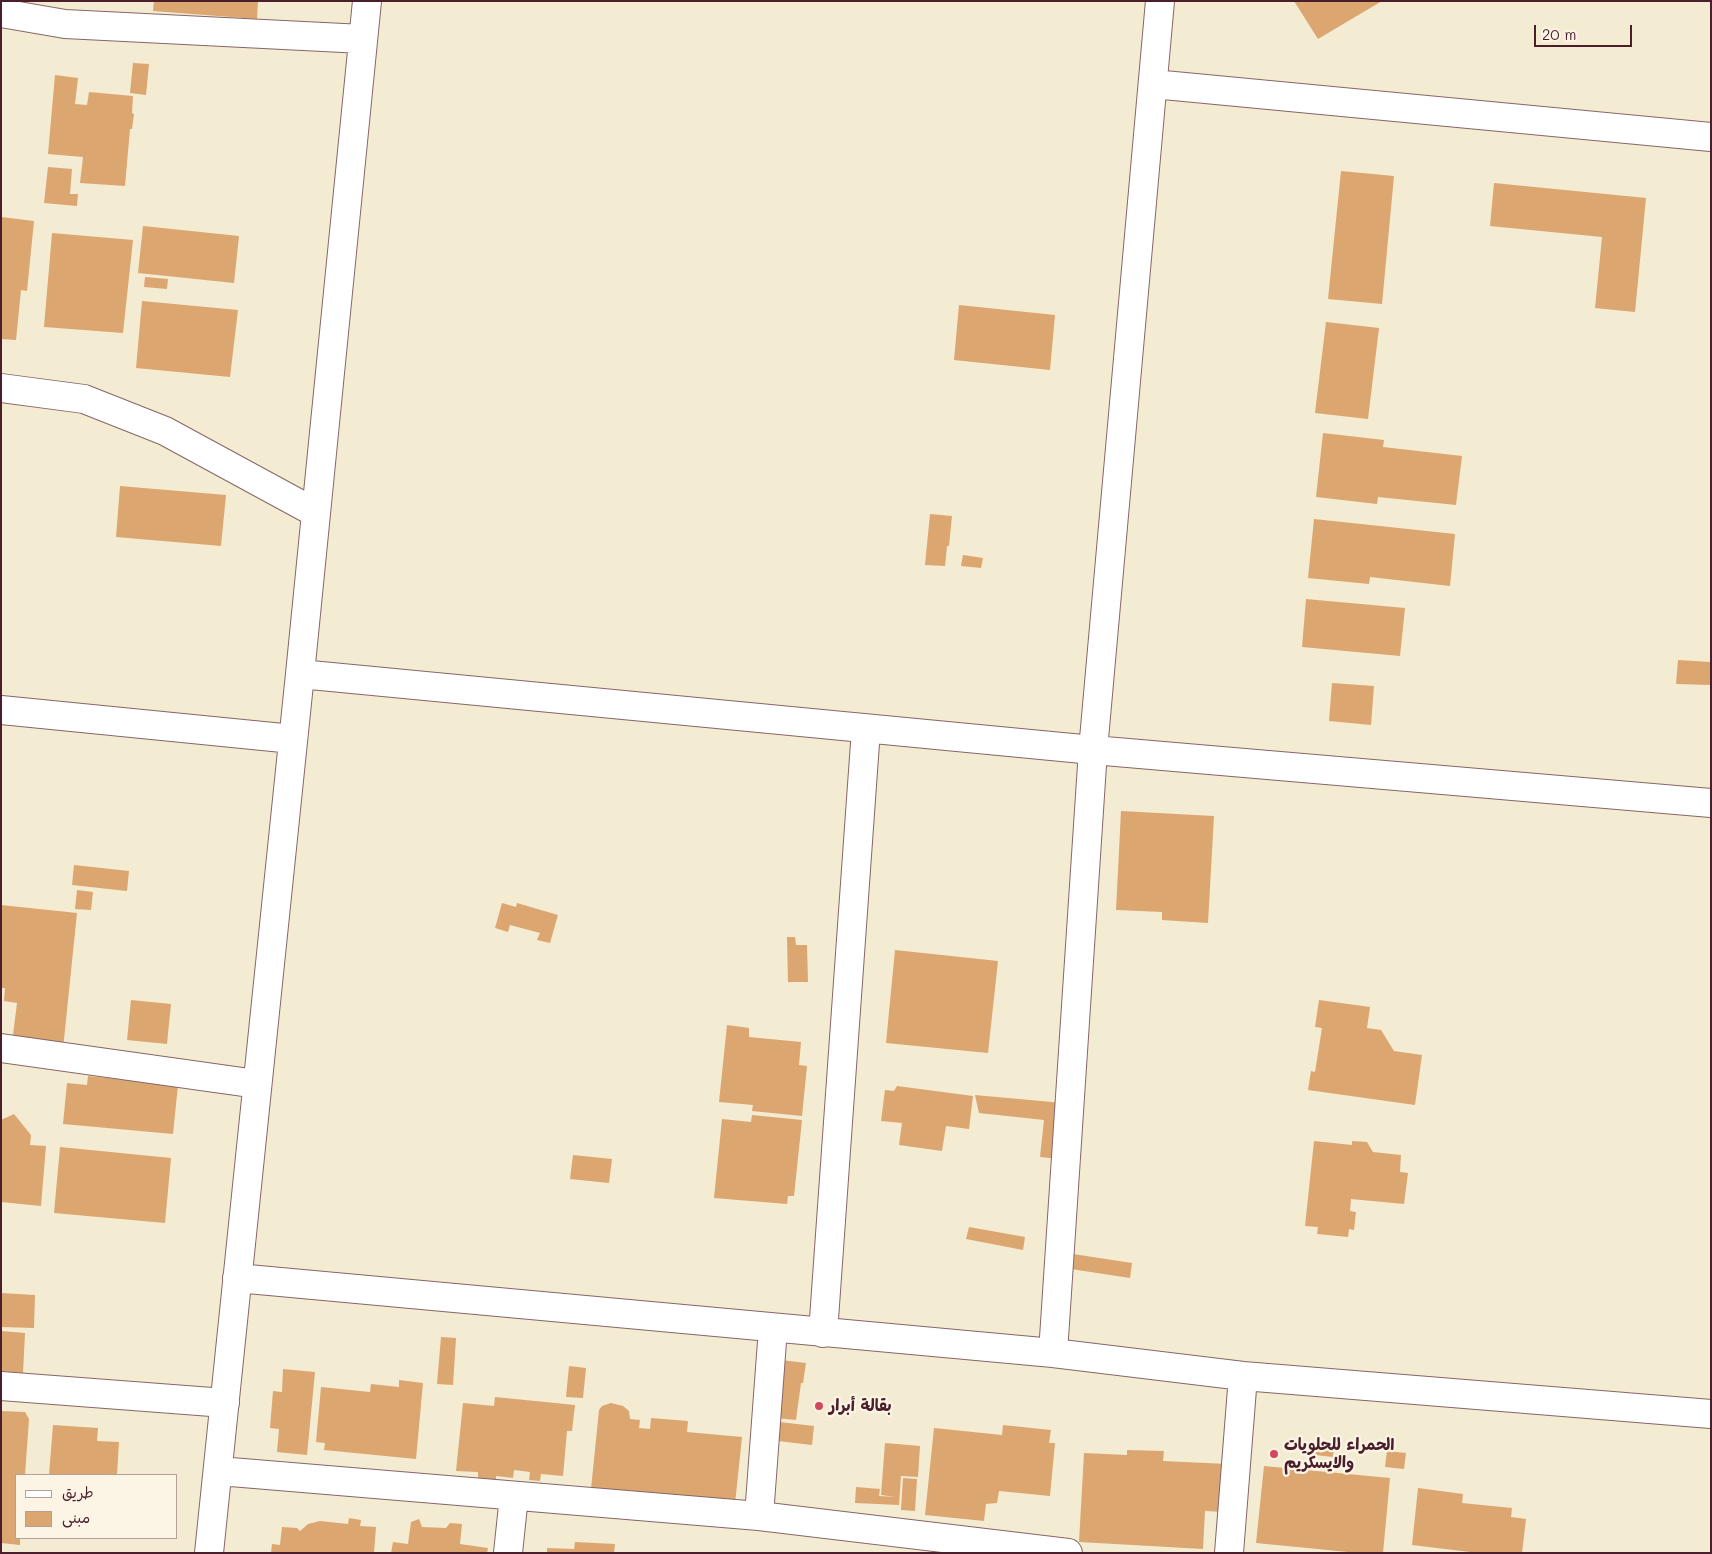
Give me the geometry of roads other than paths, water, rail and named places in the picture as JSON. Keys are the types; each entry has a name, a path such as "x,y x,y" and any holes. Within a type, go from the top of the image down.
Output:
{"street":[{"path":"209,1553 219,1471 237,1278 300,674 366,1"},
{"path":"1053,1352 1093,750 1160,1"},
{"path":"1,13 65,24 363,39"},
{"path":"1153,84 1711,137"},
{"path":"1,388 84,399 165,431 316,513"},
{"path":"300,674 1093,750 1711,803"},
{"path":"1,710 293,739"},
{"path":"823,1333 866,729"},
{"path":"1,1048 257,1084"},
{"path":"237,1278 823,1333 1053,1352 1243,1376 1711,1414"},
{"path":"759,1516 773,1328"},
{"path":"1229,1553 1243,1376"},
{"path":"1,1386 225,1402"},
{"path":"219,1471 759,1516 1068,1553"},
{"path":"508,1553 514,1496"}],"place":[{"name":"بقالة أبرار","path":"819,1406"},
{"name":"الحمراء للحلويات والايسكريم","path":"1274,1454"}]}
